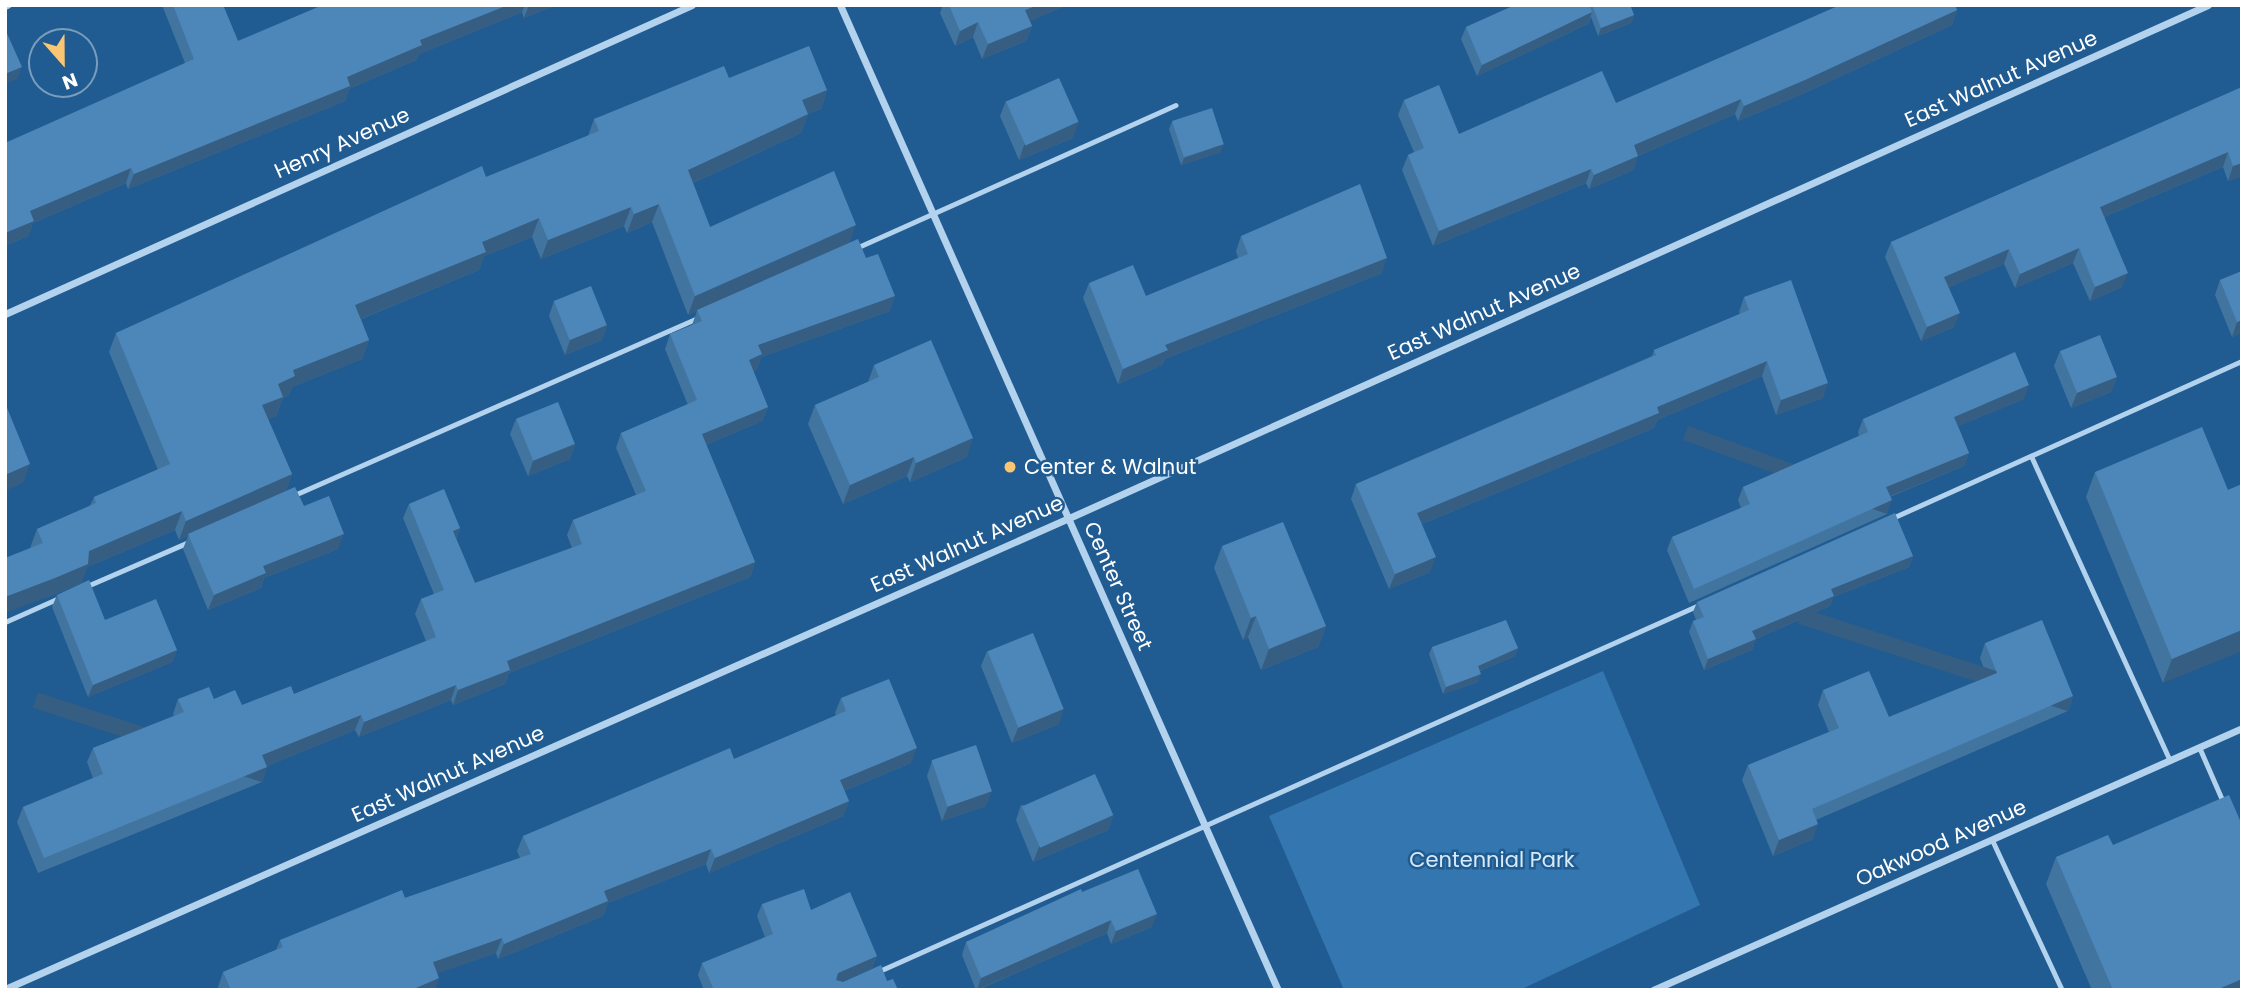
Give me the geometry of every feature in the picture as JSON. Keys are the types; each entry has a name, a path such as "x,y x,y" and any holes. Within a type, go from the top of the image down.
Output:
{"street":[{"name":"Henry Avenue","path":"5,314 692,5"},
{"name":"Center Street","path":"840,5 1278,990"},
{"name":"East Walnut Avenue","path":"5,989 1069,518 2208,5"},
{"name":"Oakwood Avenue","path":"1653,990 2242,728"}],"lane":[{"path":"844,253 1176,105"},
{"path":"285,499 704,315"},
{"path":"1882,523 2242,362"},
{"path":"2031,456 2170,761"},
{"path":"82,588 196,538"},
{"path":"5,622 69,594"},
{"path":"874,973 1703,603"},
{"path":"2199,747 2226,808"},
{"path":"1992,840 2062,990"}],"green space":[{"name":"Centennial Park","path":"1603,671 1700,905 1520,990 1344,990 1269,816"}],"building":[{"path":"173,5 223,5 238,41 323,5 508,5 420,40 422,45 347,77 350,86 134,174 131,168 30,211 34,221 5,233 5,143 194,59"},
{"path":"949,5 1038,5 1025,10 1032,26 988,44 978,22 960,31"},
{"path":"1515,5 1589,5 1592,12 1482,65 1466,27"},
{"path":"1592,5 1630,5 1634,15 1601,28"},
{"path":"1840,5 1955,5 1957,10 1744,106 1741,99 1634,145 1638,156 1594,175 1591,169 1439,231 1408,155 1424,148 1404,100 1439,85 1459,134 1602,71 1616,103"},
{"path":"5,29 22,67 5,74"},
{"path":"809,46 827,90 802,100 808,114 688,170 710,227 834,171 856,225 695,296 659,204 634,214 631,207 548,240 539,218 482,242 486,252 355,305 369,340 293,370 295,376 278,384 283,397 262,405 292,474 186,521 182,511 89,551 88,564 5,597 5,558 43,543 37,529 96,503 94,497 170,464 116,333 482,166 486,177 599,131 594,119 724,66 729,78"},
{"path":"1059,78 1079,122 1026,145 1006,102"},
{"path":"2242,87 2242,163 2233,166 2228,152 2100,207 2128,273 2095,287 2079,248 2020,274 2009,249 1944,277 1960,313 1927,327 1891,242"},
{"path":"1212,108 1224,144 1184,157 1172,121"},
{"path":"1360,184 1387,258 1165,345 1168,350 1123,369 1089,283 1133,265 1146,296 1248,254 1241,236"},
{"path":"858,239 866,258 878,254 895,296 758,345 762,354 749,360 768,407 702,434 755,562 507,661 510,670 458,690 456,685 364,722 361,715 262,755 267,767 44,858 23,807 103,774 93,748 184,712 178,699 209,687 214,699 235,690 242,705 291,686 294,694 436,637 421,599 444,590 409,504 444,489 460,528 453,531 475,583 582,544 573,520 646,491 621,433 697,400 670,334 702,321 697,310"},
{"path":"2242,271 2242,320 2237,322 2220,280"},
{"path":"1791,280 1828,383 1781,400 1767,361 1657,407 1659,413 1417,513 1436,557 1395,574 1356,484 1656,355 1654,350 1749,310 1744,297"},
{"path":"591,286 607,325 570,340 554,301"},
{"path":"2100,335 2117,377 2077,393 2060,351"},
{"path":"931,340 973,438 916,463 914,457 850,485 815,405 879,377 874,365"},
{"path":"2015,352 2029,385 1954,417 1969,453 1886,487 1892,500 1694,589 1672,537 1750,504 1743,487 1868,432 1863,419"},
{"path":"558,402 575,444 533,461 516,419"},
{"path":"5,403 30,464 5,475"},
{"path":"2202,427 2228,490 2242,484 2242,630 2172,659 2095,472"},
{"path":"295,487 304,506 329,496 344,534 263,566 266,573 214,595 188,534"},
{"path":"1895,513 1913,556 1831,589 1834,596 1752,631 1756,639 1708,659 1693,621 1704,617 1697,602"},
{"path":"1283,522 1326,626 1269,649 1256,616 1251,618 1222,546"},
{"path":"89,580 105,620 156,599 177,650 93,685 57,595"},
{"path":"1506,620 1518,648 1478,666 1481,674 1446,687 1432,647"},
{"path":"2042,620 2073,696 1812,809 1818,824 1779,840 1748,765 1839,728 1823,690 1869,671 1889,717 1997,673 1985,643"},
{"path":"1033,633 1064,709 1018,727 988,651"},
{"path":"889,679 917,748 840,780 849,801 715,858 711,849 604,891 608,901 504,944 502,938 433,962 439,978 411,990 231,990 223,972 283,947 280,940 402,890 405,898 531,854 523,836 730,748 734,759 846,711 841,698"},
{"path":"976,745 992,791 948,807 932,760"},
{"path":"1095,774 1113,815 1040,848 1022,807"},
{"path":"2229,795 2242,825 2242,979 2216,990 2113,990 2056,857 2108,835 2113,845"},
{"path":"1138,869 1157,914 1116,931 1111,920 981,978 966,942 1081,889 1082,892"},
{"path":"804,889 811,910 850,892 877,956 838,973 836,980 843,982 881,965 887,981 893,979 898,990 714,990 702,963 773,934 762,904"}],"place":[{"name":"Center & Walnut","path":"1010,467"}]}
